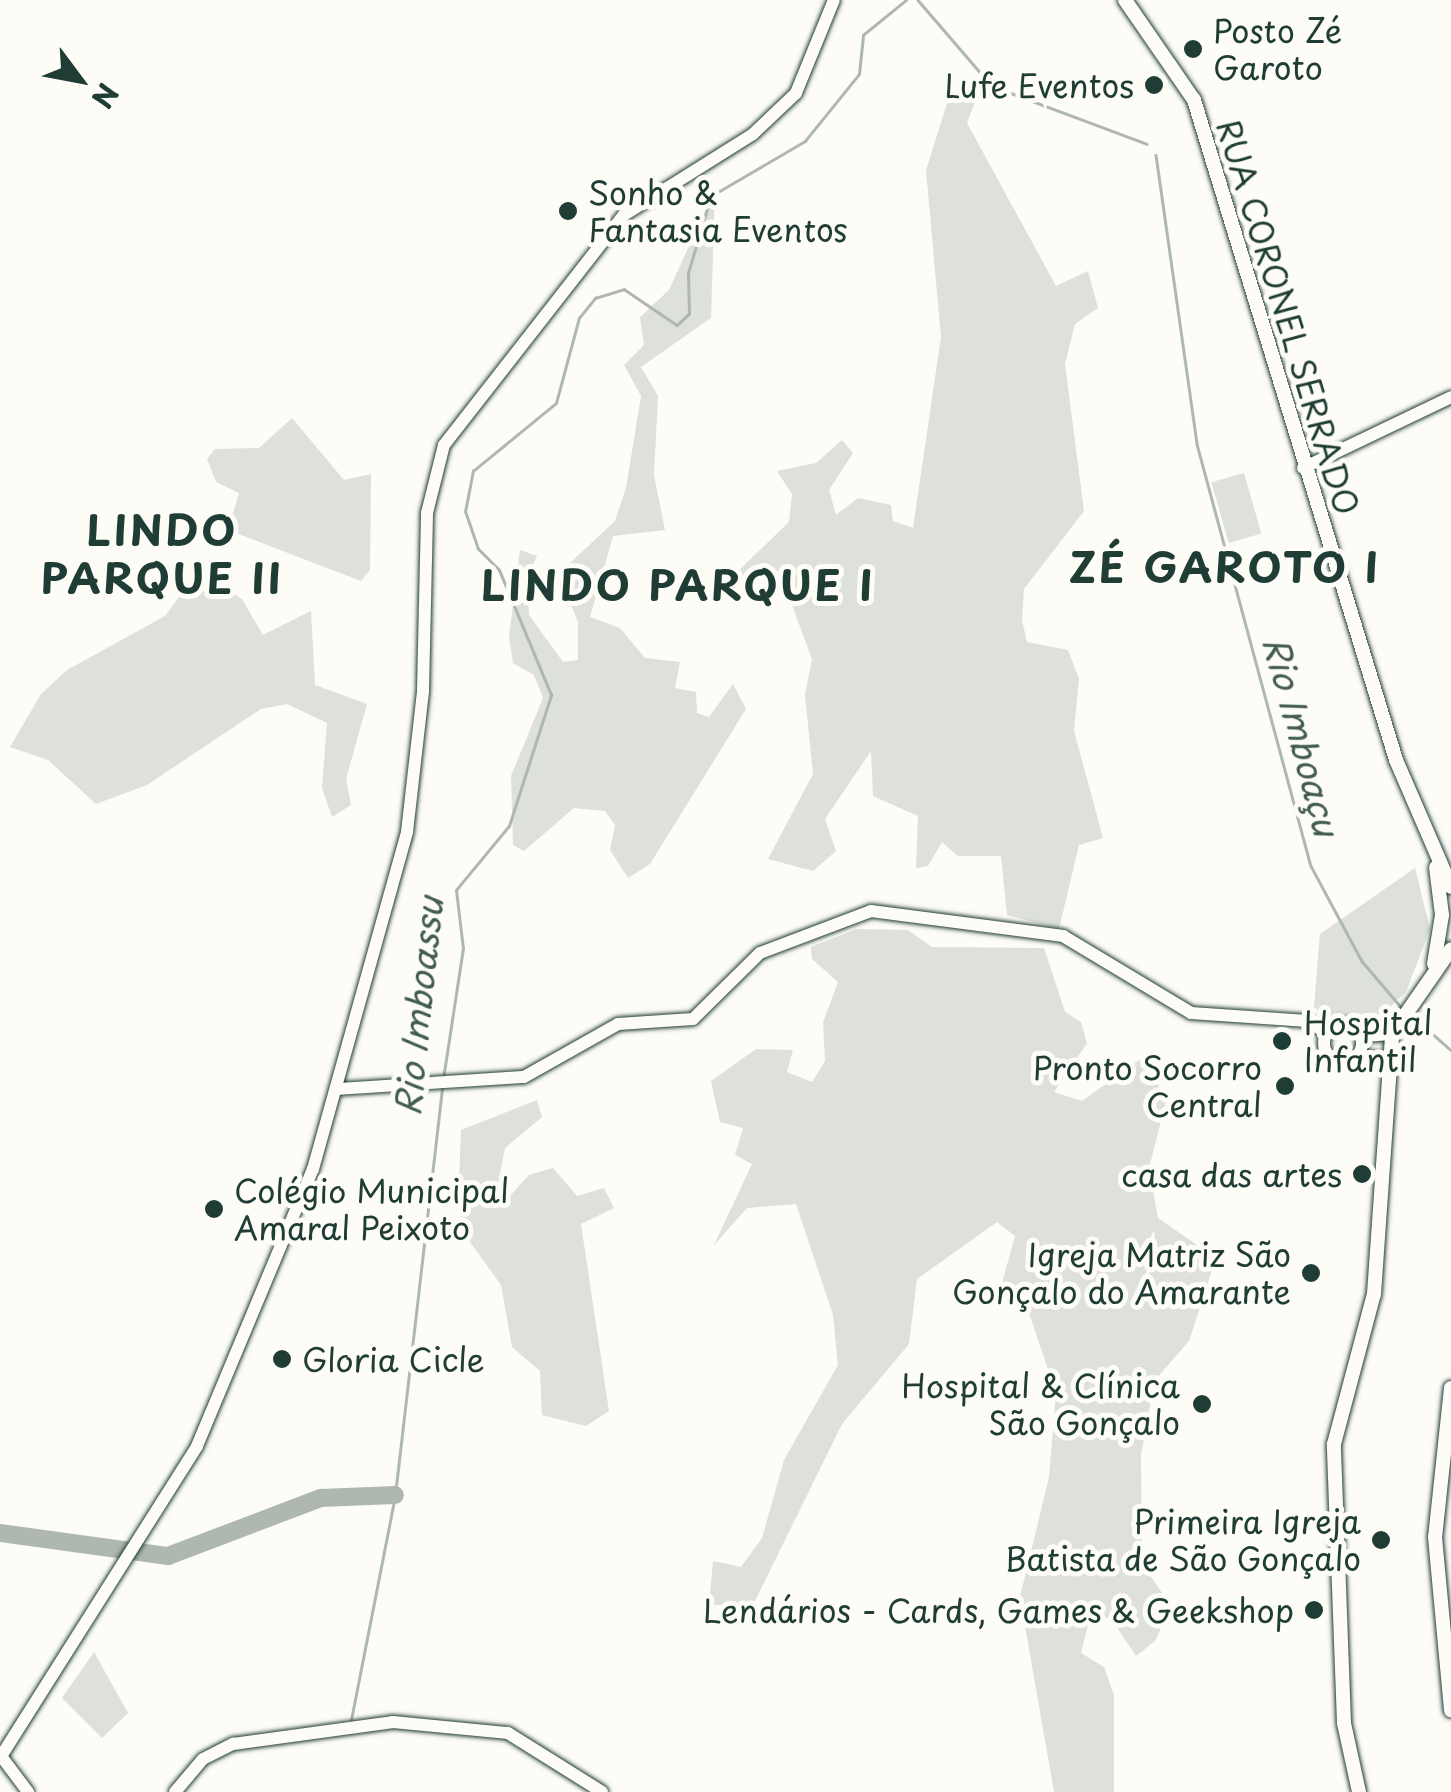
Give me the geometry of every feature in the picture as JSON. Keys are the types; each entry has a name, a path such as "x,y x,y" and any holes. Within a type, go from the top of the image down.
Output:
{"main road":[{"path":"28,1792 0,1757 135,1547 243,1352 338,1089 408,832 424,691 428,513 444,445 624,215 753,134 796,93 834,0"},
{"name":"RUA CORONEL SERRADO","path":"1125,0 1194,100 1303,468 1434,856"},
{"path":"1303,468 1451,398"},
{"path":"1434,856 1451,887"},
{"path":"1433,967 1442,915 1434,856"},
{"path":"338,1089 447,1087 542,1070 618,1024 693,1020 760,954 871,910 1063,936 1191,1014 1308,1021 1327,1034 1330,1056 1386,1060"},
{"path":"1359,1792 1344,1723 1330,1502 1336,1428 1376,1284 1386,1060 1392,1034 1433,967 1451,949"},
{"path":"1327,1034 1342,1024 1362,1036 1392,1034"},
{"path":"1357,1055 1362,1036"},
{"path":"1451,1388 1435,1536 1451,1710"},
{"path":"175,1792 203,1759 233,1744 394,1722 508,1733 602,1792"}],"shaded area":[{"path":"950,94 975,102 967,123 1056,286 1088,271 1098,308 1075,324 1065,364 1084,511 1024,589 1022,620 1027,642 1068,650 1079,679 1074,731 1103,838 1079,845 1059,929 1007,915 1001,856 958,856 942,842 928,866 916,868 918,816 873,796 871,751 825,819 836,851 813,871 768,859 813,774 805,695 812,659 779,570 741,587 735,574 789,522 792,494 777,471 816,463 842,440 853,453 829,490 836,515 858,498 891,505 893,521 913,528 941,337 926,170"},
{"path":"715,189 711,318 641,367 658,396 654,475 665,530 613,536 590,617 620,628 645,658 680,662 675,688 696,692 697,713 709,717 733,684 746,709 650,864 628,878 610,850 615,825 605,811 574,808 524,851 513,845 511,776 543,698 534,675 513,663 509,637 520,550 537,556 527,578 529,615 563,662 578,660 578,622 562,583 570,563 615,521 626,488 641,396 624,365 644,345 640,317 669,290"},
{"path":"292,418 344,480 371,474 370,570 361,581 228,530 239,493 216,482 207,459 215,449 259,448"},
{"path":"1244,473 1261,534 1229,543 1211,482"},
{"path":"210,579 242,599 263,635 311,611 315,685 367,704 346,779 351,805 332,817 322,788 327,723 287,704 261,709 147,785 96,804 48,760 10,747 41,694 67,670 165,616 190,582"},
{"path":"1415,868 1430,929 1406,992 1382,1015 1325,1016 1314,1007 1320,934"},
{"path":"857,929 908,930 932,947 1044,948 1065,1012 1081,1022 1087,1043 1054,1092 1082,1101 1145,1056 1166,1102 1149,1168 1158,1218 1216,1258 1189,1341 1155,1380 1141,1455 1142,1564 1171,1606 1155,1641 1136,1656 1110,1617 1089,1621 1081,1653 1104,1667 1114,1695 1114,1792 1054,1792 1020,1597 1049,1477 1056,1393 1028,1310 997,1301 1015,1236 997,1222 917,1279 909,1344 842,1424 753,1605 709,1605 713,1561 741,1567 762,1538 784,1460 838,1365 833,1315 796,1204 747,1208 714,1245 752,1164 735,1155 743,1128 720,1122 711,1081 756,1049 793,1050 787,1072 812,1082 825,1061 823,1022 838,982 812,959 811,947"},
{"path":"537,1100 542,1117 505,1148 496,1195 509,1197 529,1175 553,1168 577,1196 604,1188 614,1208 581,1224 609,1411 586,1426 542,1415 540,1371 512,1347 501,1285 465,1235 458,1204 461,1130"},
{"path":"94,1652 128,1713 102,1738 62,1698"}],"waterway":[{"name":"Rio Imboassu","path":"443,1079 463,949 456,890 509,826 551,695 499,570 478,549 465,512 473,471 556,403 579,318 595,298 624,289 677,325 689,314 688,273 711,196 805,141 859,74 863,35 906,0"},
{"path":"918,0 992,86 1147,144"},
{"name":"Rio Imboaçu","path":"1156,155 1197,444 1311,866 1362,961 1401,1007"},
{"name":"Rio Imboaçu","path":"1411,1015 1451,1050"},
{"path":"351,1720 395,1495 442,1087"},
{"name":"Rio Imboassu","path":"0,1533 168,1556 321,1498 395,1495"}],"place":[{"name":"Posto Zé Garoto","path":"1193,49"},
{"name":"Lufe Eventos","path":"1154,85"},
{"name":"Sonho & Fantasia Eventos","path":"568,211"},
{"name":"Hospital Infantil","path":"1282,1041"},
{"name":"Pronto Socorro Central","path":"1285,1086"},
{"name":"casa das artes","path":"1362,1174"},
{"name":"Colégio Municipal Amaral Peixoto","path":"214,1209"},
{"name":"Igreja Matriz São Gonçalo do Amarante","path":"1311,1273"},
{"name":"Gloria Cicle","path":"282,1359"},
{"name":"Hospital & Clínica São Gonçalo","path":"1202,1404"},
{"name":"Primeira Igreja Batista de São Gonçalo","path":"1381,1540"},
{"name":"Lendários - Cards, Games & Geekshop","path":"1314,1610"}],"district":[{"name":"LINDO PARQUE II","path":"162,553"},
{"name":"ZÉ GAROTO I","path":"1225,566"},
{"name":"LINDO PARQUE I","path":"678,584"}]}
